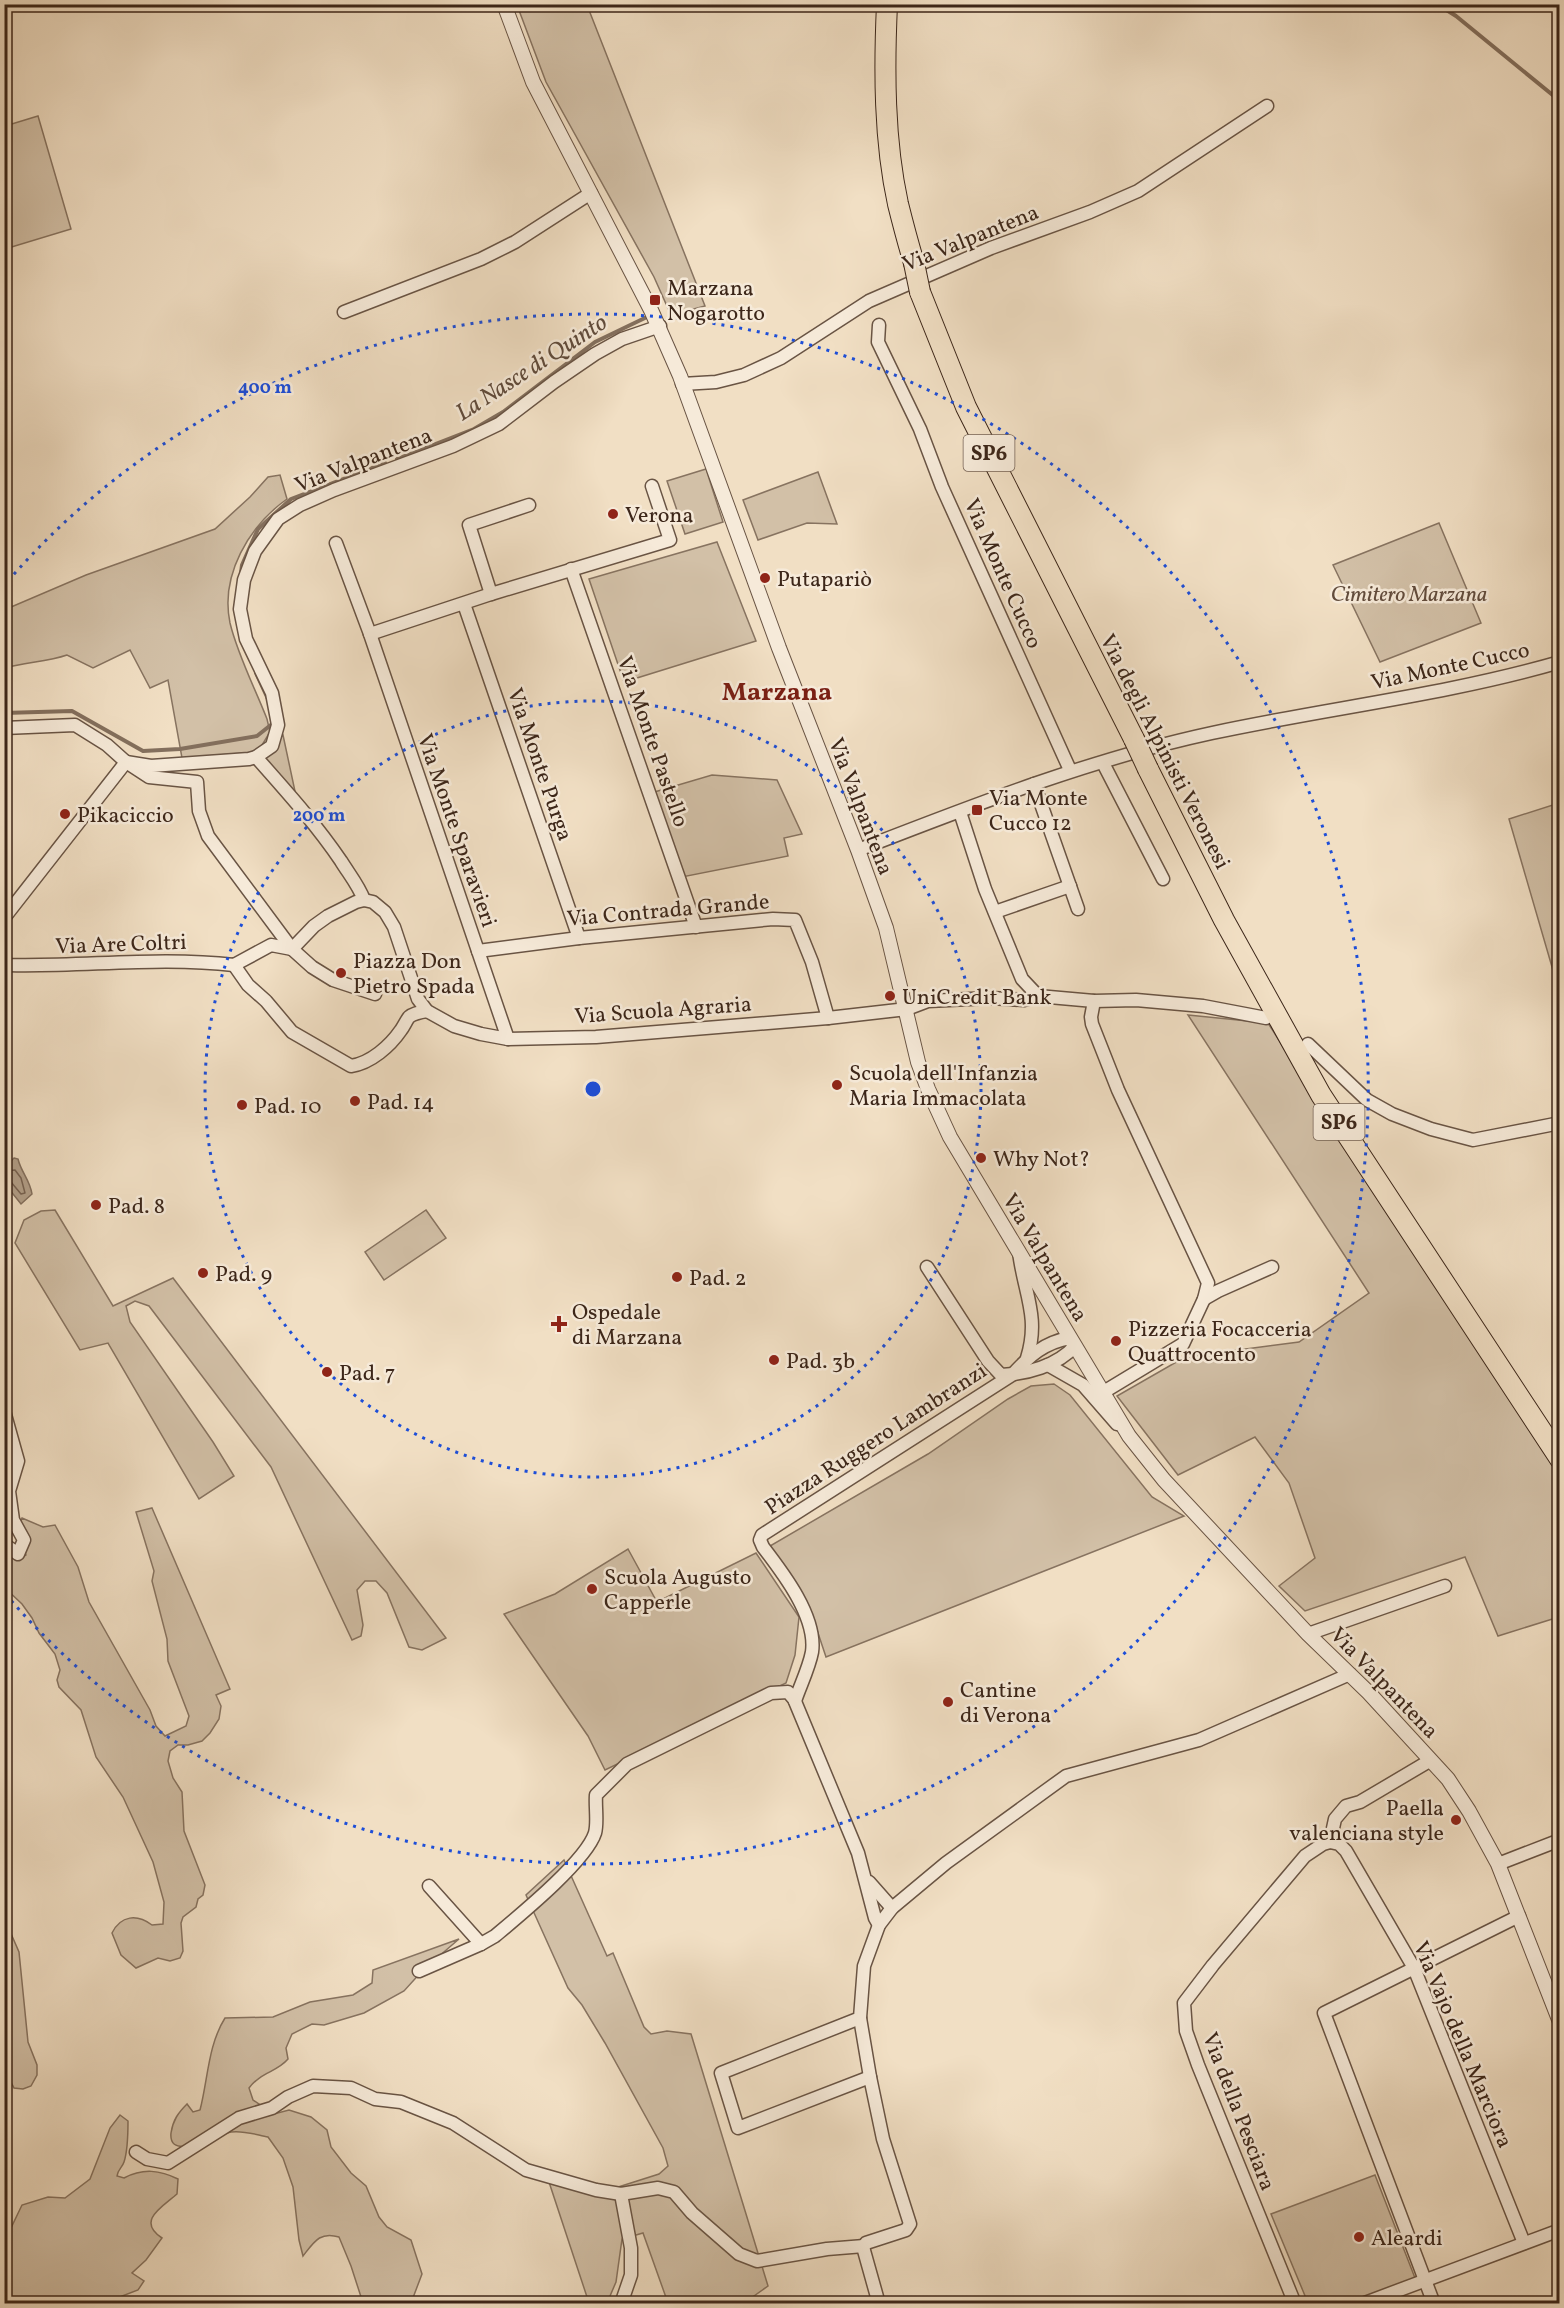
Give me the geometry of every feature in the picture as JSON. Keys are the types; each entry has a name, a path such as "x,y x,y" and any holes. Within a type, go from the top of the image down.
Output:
{"highway":[{"name":"Via degli Alpinisti Veronesi","path":"887,4 886,73 891,162 898,203 920,292 966,407 1224,920 1315,1084 1560,1459"}],"street":[{"name":"Via Valpantena","path":"504,4 533,82 660,326 778,648 858,850 886,928 918,1062 950,1137 1129,1436 1164,1480 1448,1779 1469,1811 1498,1864 1554,1991 1560,2022"},
{"name":"Via Valpantena","path":"682,384 716,382 744,375 781,358 869,301 991,248 1090,212 1138,191 1267,106"},
{"path":"345,312 481,260 591,193"},
{"name":"Via Monte Cucco","path":"879,325 878,342 920,429 942,487 1070,770"},
{"name":"Via Valpantena","path":"256,757 272,746 278,726 272,693 246,639 240,609 244,580 255,551 278,519 300,505 334,490 453,446 499,424 595,354 622,339 660,326"},
{"path":"370,634 491,594 670,540 652,486"},
{"path":"491,594 469,525 529,505"},
{"name":"Via Monte Sparavieri","path":"336,543 370,634 508,1039"},
{"name":"Via Monte Pastello","path":"571,569 696,927"},
{"name":"Via Monte Purga","path":"464,604 579,938"},
{"name":"Via Monte Cucco","path":"858,850 1070,770 1211,733 1445,691 1560,662"},
{"path":"4,728 75,725 107,745 126,762 149,777 197,782 199,811 207,836 292,949 312,967 333,980 375,994"},
{"path":"126,762 151,766 256,757 308,815 361,891 364,900"},
{"path":"4,918 126,762"},
{"path":"1103,763 1163,879"},
{"path":"1034,784 1078,909"},
{"path":"960,812 995,912 1022,978 1038,996"},
{"path":"995,912 1070,886"},
{"path":"364,900 380,906 394,927 418,999 427,1011 415,1013 383,1049 360,1065 351,1066 292,1032 266,1001 248,985 234,965 272,945 292,949 314,926 346,907 364,900"},
{"name":"Via Contrada Grande","path":"478,951 579,938 773,919 795,920 812,962 828,1018"},
{"name":"Via Are Coltri","path":"6,967 171,960 234,965"},
{"path":"907,1009 928,1001 991,998 1024,1000 1038,996 1094,1001 1136,1000 1203,1006 1266,1018"},
{"path":"1094,1001 1092,1024 1118,1090 1208,1283 1204,1299 1183,1344 1102,1392"},
{"name":"Via Scuola Agraria","path":"427,1011 454,1026 508,1039 596,1037 828,1018 907,1009"},
{"path":"1308,1044 1367,1100 1392,1114 1431,1130 1473,1140 1560,1123"},
{"path":"1019,1252 1022,1279 1033,1316 1033,1336 1027,1359"},
{"name":"Piazza Ruggero Lambranzi","path":"795,1701 812,1651 808,1622 798,1600 763,1547 760,1540 762,1535 1012,1375 1027,1359 1050,1343 1072,1342 1068,1353 1048,1365 1012,1375 1001,1375 988,1362 927,1267"},
{"path":"1204,1299 1218,1290 1272,1267"},
{"path":"1048,1365 1083,1385 1129,1436"},
{"path":"4,1411 18,1461 9,1491 14,1520 24,1540 18,1554 4,1544"},
{"name":"Via Valpantena","path":"1308,1634 1445,1586"},
{"path":"136,2152 147,2160 168,2163 239,2118 272,2108 288,2097 313,2086 351,2088 375,2099 401,2102 453,2123 526,2170 596,2190 621,2194 658,2188 674,2192 692,2213 739,2254 756,2261 827,2249 864,2246 866,2243 906,2230 910,2226 883,2139 860,2018 864,1966 879,1925 892,1908 946,1863 1066,1776 1199,1740 1350,1674"},
{"path":"419,1971 481,1944 520,1915 573,1865 590,1845 596,1830 596,1795 627,1764 771,1693 789,1692 795,1701 858,1853 875,1918 879,1925"},
{"name":"Via Valpantena","path":"1330,1842 1335,1819 1347,1806 1360,1802 1431,1760"},
{"path":"1498,1864 1560,1840"},
{"name":"Via Vajo della Marciora","path":"1330,1842 1339,1844 1346,1851 1414,1968 1524,2243"},
{"name":"Via della Pesciara","path":"1294,2304 1198,2065 1186,2031 1185,2003 1220,1956 1305,1856 1330,1842"},
{"path":"864,1873 873,1888 892,1908"},
{"path":"429,1886 481,1944"},
{"path":"1434,2304 1324,2013 1519,1916"},
{"path":"860,2018 721,2073 738,2128 870,2077"},
{"path":"621,2194 631,2248 631,2275 621,2304"},
{"path":"1362,2304 1560,2230"},
{"path":"864,2246 863,2250 879,2304"}],"green space":[{"path":"517,5 587,5 705,306 671,315 654,277 546,82"},
{"path":"38,116 71,229 5,249 5,126"},
{"path":"706,469 723,522 685,534 667,481"},
{"path":"818,472 837,524 807,523 758,540 743,500"},
{"path":"280,475 287,499 273,510 250,537 240,553 229,587 228,605 233,635 267,719 270,732 256,755 243,753 182,758 168,680 150,688 130,650 93,668 67,655 5,668 4,610 86,575 215,529 268,477"},
{"name":"Cimitero Marzana","path":"1439,523 1481,623 1380,662 1333,565"},
{"path":"717,542 756,641 624,682 589,579"},
{"path":"283,735 296,796 261,759"},
{"path":"712,775 777,780 802,834 784,838 788,856 682,877 651,793"},
{"path":"1559,803 1559,991 1509,819"},
{"path":"1188,1015 1268,1023 1392,1219 1559,1475 1559,1617 1498,1636 1465,1557 1305,1611 1279,1586 1315,1558 1289,1483 1255,1437 1178,1475 1117,1396 1185,1357 1299,1342 1369,1293"},
{"path":"55,1210 113,1306 173,1278 446,1638 422,1650 409,1647 387,1593 376,1581 365,1581 357,1590 363,1625 361,1636 352,1640 271,1467 149,1306 135,1301 126,1306 130,1322 234,1476 199,1499 108,1343 80,1350 15,1243 24,1220 41,1211"},
{"path":"426,1210 446,1238 384,1280 365,1252"},
{"path":"1054,1384 1070,1395 1152,1497 1184,1516 826,1657 810,1609 770,1546 928,1454 1008,1399 1031,1386"},
{"path":"152,1508 230,1689 216,1695 221,1706 219,1719 210,1733 202,1741 178,1745 170,1751 168,1761 173,1778 182,1792 184,1831 205,1885 203,1895 198,1899 196,1907 183,1917 181,1923 183,1951 180,1958 170,1961 158,1958 136,1968 121,1955 112,1933 120,1923 130,1918 141,1919 152,1925 163,1924 164,1902 153,1862 123,1797 96,1757 81,1710 59,1687 57,1680 60,1670 55,1654 22,1604 5,1588 4,1551 16,1560 26,1555 19,1532 22,1518 43,1527 55,1525 78,1567 89,1602 150,1710 156,1726 165,1736 186,1726 189,1716 168,1661 167,1639 152,1581 154,1571 136,1512"},
{"path":"628,1549 657,1602 756,1553 799,1617 795,1655 786,1683 605,1770 588,1736 504,1614 555,1594"},
{"path":"564,1860 607,1956 613,1953 644,2027 651,2034 667,2031 691,2034 768,2286 744,2303 668,2303 643,2233 622,2239 616,2282 607,2303 589,2303 549,2182 612,2189 659,2174 668,2166 663,2148 605,2043 582,2005 568,1988 526,1895"},
{"path":"5,1920 19,1952 28,2042 37,2065 37,2075 31,2086 23,2089 14,2088 4,2071 3,2064 6,2026 4,2011"},
{"path":"459,1939 423,1970 404,1991 364,2013 324,2025 312,2024 292,2034 286,2048 288,2059 249,2088 253,2100 274,2114 289,2110 311,2117 327,2130 331,2147 351,2173 366,2186 379,2217 387,2227 411,2240 422,2274 411,2303 363,2303 339,2237 327,2235 318,2239 303,2256 293,2187 283,2158 268,2137 245,2132 231,2132 195,2144 177,2146 172,2142 172,2128 176,2117 187,2104 193,2112 200,2110 215,2039 225,2018 273,2017 310,2002 353,1995 372,1983 373,1970"},
{"path":"120,2115 128,2121 128,2137 125,2157 117,2176 124,2178 151,2171 178,2179 177,2194 154,2214 151,2220 151,2226 162,2238 146,2260 132,2273 144,2281 138,2290 117,2298 118,2303 6,2303 5,2267 11,2228 22,2205 48,2197 65,2198 90,2179 110,2128"},
{"path":"1375,2175 1415,2278 1348,2303 1308,2303 1271,2214"}],"water":[{"path":"14,1158 18,1159 32,1194 21,1204 5,1184 5,1167"}],"waterway":[{"path":"1437,4 1456,16 1560,101"},
{"name":"La Nasce di Quinto","path":"397,459 474,429 503,412 595,342 649,316"},
{"name":"La Nasce di Quinto","path":"241,573 242,565 258,529 291,499 385,463"},
{"name":"La Nasce di Quinto","path":"256,673 268,699"},
{"name":"La Nasce di Quinto","path":"4,713 72,711 143,751 180,749 257,736 272,724"}],"place":[{"name":"Marzana Nogarotto","path":"655,300"},
{"name":"Verona","path":"613,514"},
{"name":"Putapariò","path":"765,578"},
{"name":"Via Monte Cucco 12","path":"977,810"},
{"name":"Pikaciccio","path":"65,814"},
{"name":"Piazza Don Pietro Spada","path":"341,973"},
{"name":"UniCredit Bank","path":"890,996"},
{"name":"Scuola dell'Infanzia Maria Immacolata","path":"837,1085"},
{"name":"Pad. 14","path":"355,1101"},
{"name":"Pad. 10","path":"242,1105"},
{"name":"Why Not?","path":"981,1158"},
{"name":"Pad. 8","path":"96,1205"},
{"name":"Pad. 9","path":"203,1273"},
{"name":"Pad. 2","path":"677,1277"},
{"name":"Ospedale di Marzana","path":"559,1324"},
{"name":"Pizzeria Focacceria Quattrocento","path":"1116,1341"},
{"name":"Pad. 3b","path":"774,1360"},
{"name":"Pad. 7","path":"327,1372"},
{"name":"Scuola Augusto Capperle","path":"592,1589"},
{"name":"Cantine di Verona","path":"948,1702"},
{"name":"Paella valenciana style","path":"1456,1820"},
{"name":"Aleardi","path":"1359,2237"}],"district":[{"name":"Marzana","path":"777,691"}]}
